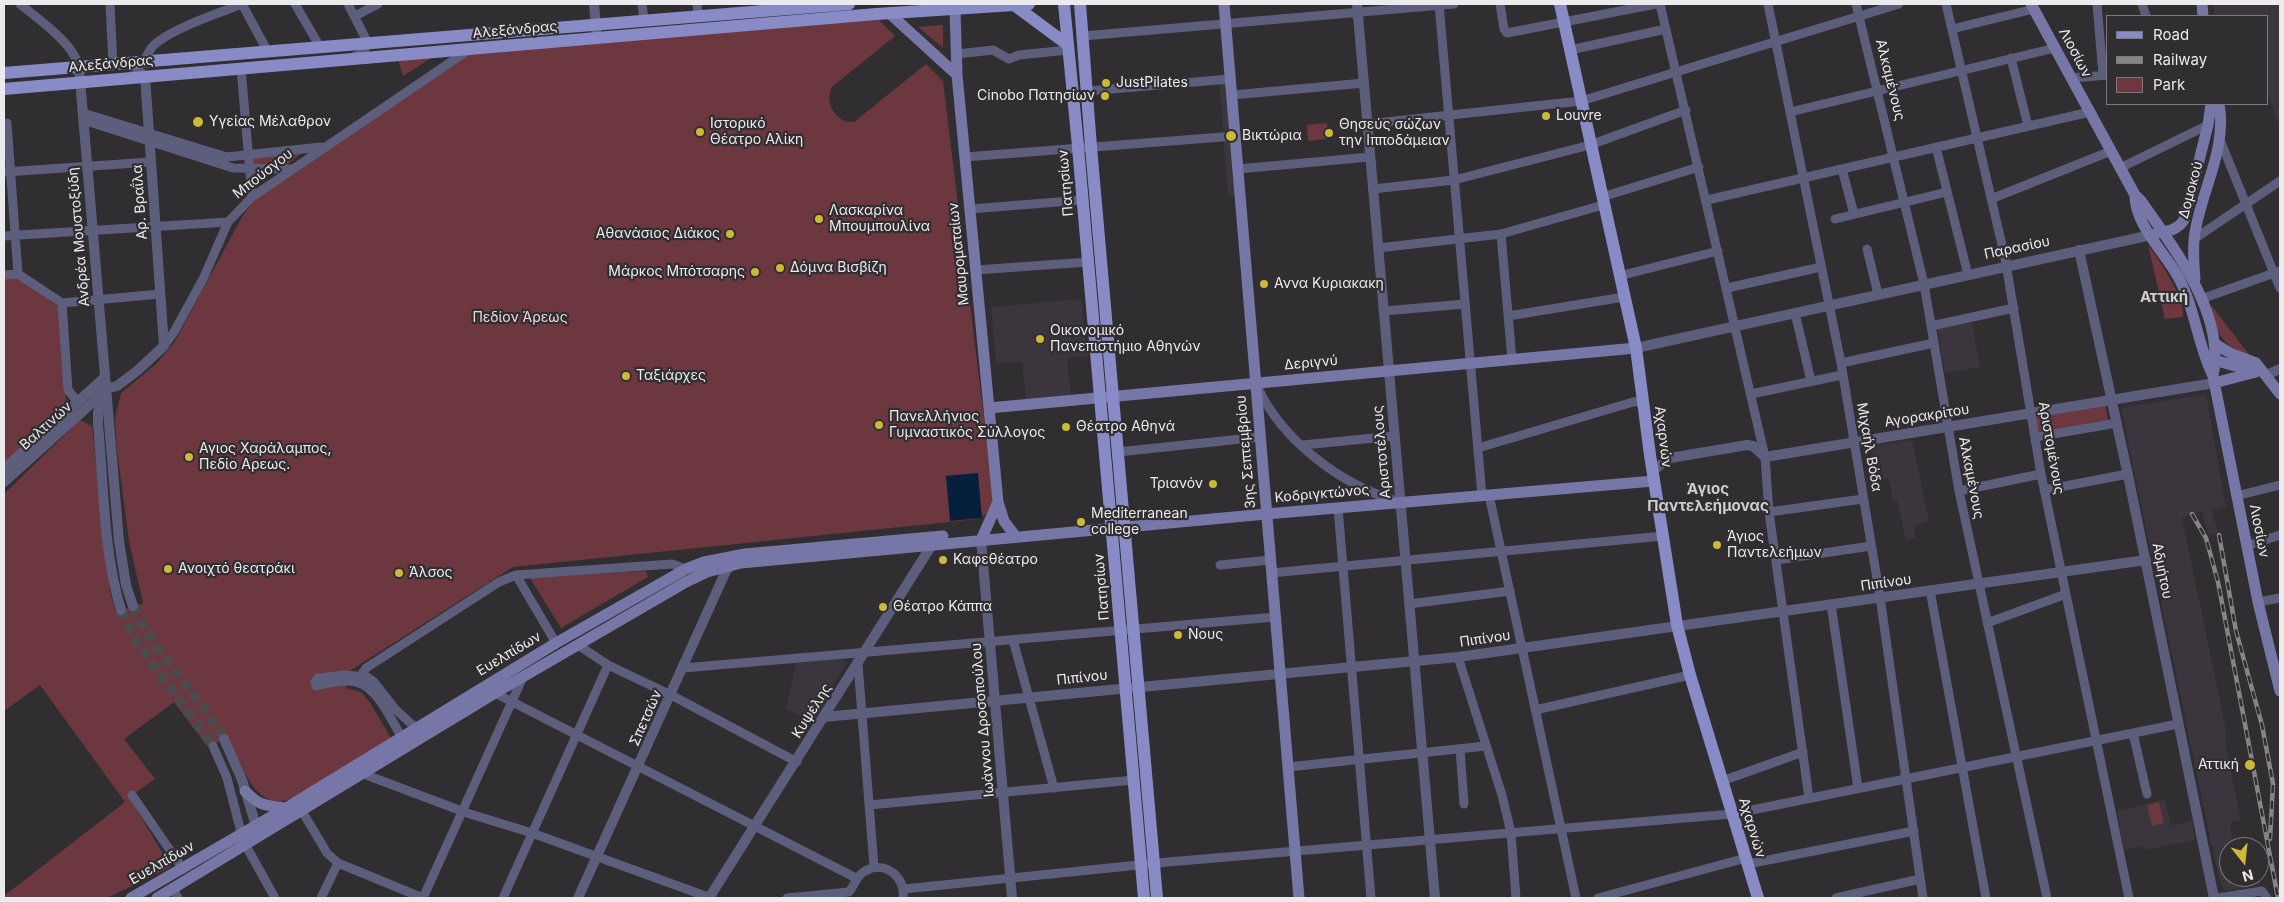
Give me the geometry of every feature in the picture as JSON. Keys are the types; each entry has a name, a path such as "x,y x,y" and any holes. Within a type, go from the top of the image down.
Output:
{"main road":[{"name":"Αλεξάνδρας","path":"7,70 54,70 644,20 697,10 849,4"},
{"name":"Αλεξάνδρας","path":"4,89 956,6 1029,4"},
{"name":"Πατησίων","path":"1064,4 1068,48 1084,147 1107,397 1148,864 1144,898"},
{"name":"Πατησίων","path":"1080,4 1088,91 1083,200 1088,262 1107,397 1118,452 1118,528"},
{"name":"3ης Σεπτεμβρίου","path":"1224,4 1299,898"},
{"name":"Αχαρνών","path":"1560,4 1636,348 1653,476 1677,625 1690,675 1758,898"},
{"path":"1014,5 1068,48"},
{"name":"Μαυροματαίων","path":"956,6 957,75 998,502 1004,521 1016,537"},
{"name":"Λιοσίων","path":"2032,6 2135,196 2142,202 2163,232 2195,284 2216,344 2214,379"},
{"path":"889,13 957,75"},
{"name":"Δομοκού","path":"2163,232 2178,227 2184,220 2208,125 2211,105"},
{"name":"Δομοκού","path":"2195,284 2194,240 2220,140 2219,105"},
{"name":"Λιοσίων","path":"2135,196 2134,207 2181,282 2204,358 2214,379 2246,546 2280,691"},
{"name":"Παρασίου","path":"2151,235 2163,232"},
{"path":"2216,344 2232,354 2251,360 2280,394"},
{"name":"Δεριγνύ","path":"989,408 1636,348"},
{"path":"2204,358 2261,372"},
{"path":"2214,379 2261,372"},
{"name":"Κοδριγκτώνος","path":"935,541 983,536 1016,537 1485,495 1653,476"},
{"name":"Μαυροματαίων","path":"983,536 998,502"},
{"name":"Ευελπίδων","path":"131,898 242,836 302,811 364,773 405,742 417,729 556,644 686,569 709,561 745,554 935,541"},
{"name":"Ευελπίδων","path":"257,831 286,808 348,770 405,742 523,678 662,596 707,572 731,565 935,541"},
{"name":"Πατησίων","path":"1132,687 1134,780 1148,864 1157,898"},
{"path":"245,791 256,802 264,806 286,808"},
{"name":"Ευελπίδων","path":"157,898 175,894 242,836"}],"street":[{"path":"20,4 67,45 75,56 79,68"},
{"path":"110,4 113,65"},
{"path":"143,62 152,46 163,39 186,27 242,4 268,52"},
{"path":"295,4 320,47"},
{"path":"340,60 363,52 368,43 348,4"},
{"path":"354,16 378,4"},
{"path":"594,4 597,38"},
{"path":"642,4 644,20"},
{"path":"1439,4 1470,364 1478,448 1485,495 1502,552 1576,898"},
{"path":"1083,36 1226,23 1357,8 1454,4"},
{"path":"1500,4 1505,33 1656,4"},
{"path":"1660,4 1707,200 1765,457 1769,512 1809,798"},
{"name":"Μιχαήλ Βόδα","path":"1768,4 1830,305 1864,499 1923,898"},
{"name":"Αλκαμένους","path":"1856,4 1924,284 1959,491 2047,898"},
{"path":"1367,124 1581,101 1899,4"},
{"name":"Αριστομένους","path":"1946,4 2006,266 2044,490 2129,898"},
{"path":"2071,78 2106,75 2097,4"},
{"path":"1952,30 2032,6"},
{"path":"764,7 766,24"},
{"name":"Αριστοτέλους","path":"1357,8 1435,898"},
{"path":"1570,50 1666,29"},
{"path":"54,70 67,61 67,45"},
{"path":"956,54 993,50 1009,59 1019,55 1068,48"},
{"path":"1790,112 2055,48"},
{"name":"Μπούσγου","path":"106,390 121,384 164,346 174,332 203,279 228,222 252,197 324,146 470,49"},
{"path":"2011,58 2028,126"},
{"path":"127,64 145,76"},
{"name":"Ανδρέα Μουστοξύδη","path":"79,68 119,541 126,585 133,606"},
{"path":"241,68 252,197"},
{"name":"Αρ. Βραΐλα","path":"145,76 164,346"},
{"path":"1088,91 1230,79"},
{"path":"1232,94 1364,82"},
{"path":"1373,188 1454,180 1590,146 1686,110"},
{"path":"1707,200 2090,112"},
{"path":"83,117 221,156 248,156 324,146"},
{"path":"7,123 7,172 18,274"},
{"path":"2120,168 2208,125"},
{"path":"965,157 1235,136"},
{"path":"149,137 225,166 249,170 292,168"},
{"path":"2220,140 2277,272 2280,288"},
{"path":"1936,147 1968,275"},
{"path":"1992,199 2111,151"},
{"path":"1238,169 1370,158"},
{"path":"2214,162 2228,161"},
{"path":"7,172 151,162"},
{"path":"1378,248 1501,234 1699,167"},
{"path":"1842,169 1854,214"},
{"path":"2194,240 2280,181"},
{"path":"1835,219 1947,192"},
{"path":"970,209 1083,200"},
{"path":"4,236 228,222"},
{"path":"1501,234 1512,360"},
{"name":"Παρασίου","path":"1636,348 2151,235"},
{"path":"1867,249 1878,294"},
{"name":"Αδμήτου","path":"2079,250 2128,474 2178,724 2216,898"},
{"path":"1619,276 1718,251"},
{"path":"976,270 1088,262"},
{"path":"1727,288 1821,267"},
{"path":"2201,299 2277,272"},
{"path":"4,275 18,274 62,303 160,294"},
{"path":"1508,316 1624,297"},
{"path":"62,303 68,390 78,402"},
{"path":"1384,310 1465,304"},
{"path":"1931,326 2014,308"},
{"path":"1795,313 1811,381"},
{"path":"1840,363 1934,343"},
{"path":"2261,372 2280,369"},
{"path":"1751,394 1842,375"},
{"name":"Βαλτινών","path":"4,469 105,377"},
{"name":"Αγορακρίτου","path":"1765,457 2111,400 2214,379"},
{"path":"1256,383 1267,407 1286,430 1324,465 1344,479 1380,497 1400,502"},
{"path":"87,393 106,390"},
{"name":"Ανδρέα Μουστοξύδη","path":"106,390 98,412 98,425 108,542 115,590 121,610"},
{"name":"Βαλτινών","path":"4,482 106,390"},
{"path":"1478,448 1633,402 1644,401"},
{"path":"77,416 89,417 98,425"},
{"path":"2035,437 2117,423"},
{"path":"1303,445 1395,436"},
{"path":"1118,452 1260,437"},
{"path":"1653,476 1670,458 1747,445 1752,446 1765,457"},
{"path":"1959,491 2041,474"},
{"path":"2044,490 2128,474"},
{"path":"2236,496 2280,485"},
{"path":"1769,512 1864,499"},
{"path":"1338,508 1371,898"},
{"path":"2246,546 2280,535"},
{"name":"Ιωάννου Δροσοπούλου","path":"983,536 1012,898"},
{"path":"1271,573 1663,536"},
{"name":"Κυψέλης","path":"709,898 797,762 935,541"},
{"path":"1776,560 1871,546"},
{"name":"Σπετσών","path":"578,898 731,565 745,554"},
{"path":"1220,565 1270,560"},
{"name":"Πιπίνου","path":"824,717 1458,657 2146,560"},
{"path":"358,679 366,668 499,582 516,575 672,564 686,569"},
{"path":"516,575 556,644"},
{"path":"656,586 662,596"},
{"path":"1930,590 1986,898"},
{"path":"1409,604 1510,591"},
{"path":"1987,623 2066,594"},
{"path":"2258,602 2280,598"},
{"path":"1831,604 1858,788"},
{"path":"683,668 1275,617"},
{"path":"1013,640 1054,788"},
{"path":"578,645 608,665 671,695 797,762"},
{"path":"1458,657 1502,795 1511,833 1516,898"},
{"path":"858,664 874,867"},
{"path":"503,898 608,665"},
{"path":"1535,710 1690,675"},
{"path":"302,811 328,853 338,863 423,898 523,678"},
{"path":"358,679 374,682 396,710 417,729"},
{"path":"358,679 376,694 405,742"},
{"path":"495,693 856,878"},
{"path":"787,898 849,892 856,878 874,867 893,873 901,879 903,894 1010,878 1148,864 1732,814 2178,724"},
{"path":"2133,733 2147,794"},
{"path":"224,739 245,791 257,831"},
{"path":"213,746 227,778 242,836 275,898"},
{"path":"1288,767 1486,746"},
{"path":"1460,749 1464,804"},
{"path":"1722,781 1803,752"},
{"path":"348,770 364,773 462,811 532,832 709,898"},
{"path":"869,805 1134,780"},
{"path":"132,794 183,869"},
{"path":"1598,898 1747,861 1914,831"},
{"path":"321,898 338,863"},
{"path":"1836,898 1920,879"},
{"path":"2216,898 2264,894"}],"shaded area":[{"path":"2214,4 2280,4 2280,128 2269,99 2269,15 2215,15"},
{"path":"1234,77 1243,194 1228,195 1219,78"},
{"name":"Οικονομικό Πανεπιστήμιο Αθηνών","path":"1081,299 1088,356 1067,358 1071,396 1026,399 1022,362 996,363 991,307"},
{"path":"1972,322 1980,367 1945,373 1937,328"},
{"path":"2206,394 2226,507 2212,510 2218,534 2209,536 2202,511 2182,518 2225,725 2227,753 2241,820 2232,822 2230,828 2232,837 2219,837 2219,877 2210,838 2121,408"},
{"path":"1912,440 1929,521 1914,526 1915,538 1906,540 1897,501 1893,502 1890,483 1887,478 1884,480 1880,461 1876,461 1868,446"},
{"path":"841,659 847,662 826,696 829,698 814,722 786,709 796,663"},
{"path":"2165,800 2171,826 2192,821 2195,840 2145,850 2144,846 2124,850 2117,811"},
{"path":"2222,887 2246,887 2227,891"}],"green space":[{"name":"Πεδίον Άρεως","path":"878,19 895,36 833,86 829,98 830,105 842,119 854,122 926,64 943,81 994,501 988,513 978,519 513,567 348,672 346,688 361,692 369,701 391,738 294,797 279,802 269,800 253,786 241,766 228,736 209,748 174,702 124,739 155,779 129,797 171,867 107,898 4,898 4,896 125,802 40,685 4,711 4,494 80,420 92,426 110,592 116,612 143,603 129,541 117,450 115,418 121,393 156,364 174,343 243,215 257,197 471,51"},
{"path":"943,25 943,48 918,27"},
{"path":"436,55 403,76 397,57"},
{"path":"1327,123 1328,139 1308,141 1307,125"},
{"path":"305,151 285,166 252,167 251,157"},
{"path":"2148,245 2165,269 2176,290 2183,309 2183,317 2165,319"},
{"path":"16,276 60,308 66,398 70,404 4,465 4,277"},
{"path":"2211,305 2251,357 2233,348 2222,338 2215,324"},
{"path":"2105,404 2108,420 2037,432 2035,417"},
{"path":"646,571 648,577 561,628 530,578"},
{"path":"2159,802 2164,823 2152,826 2147,805"}],"water":[{"path":"978,473 982,518 950,521 946,476"}],"tunnel":[{"path":"133,606 153,641 224,739"},
{"path":"121,610 137,643 213,746"}],"railway":[{"path":"2192,514 2206,538 2218,582 2278,898"},
{"path":"2219,535 2236,631 2262,725 2273,784 2270,839"}],"place":[{"name":"JustPilates","path":"1106,83"},
{"name":"Cinobo Πατησίων","path":"1105,96"},
{"name":"Louvre","path":"1546,116"},
{"name":"Υγείας Μέλαθρον","path":"198,122"},
{"name":"Ιστορικό Θέατρο Αλίκη","path":"700,132"},
{"name":"Θησεύς σώζων την Ιπποδάμειαν","path":"1329,133"},
{"name":"Βικτώρια","path":"1231,136"},
{"name":"Λασκαρίνα Μπουμπουλίνα","path":"819,219"},
{"name":"Αθανάσιος Διάκος","path":"730,234"},
{"name":"Δόμνα Βισβίζη","path":"780,268"},
{"name":"Μάρκος Μπότσαρης","path":"755,272"},
{"name":"Αννα Κυριακακη","path":"1264,284"},
{"name":"Οικονομικό Πανεπιστήμιο Αθηνών","path":"1040,339"},
{"name":"Ταξιάρχες","path":"626,376"},
{"name":"Πανελλήνιος Γυμναστικός Σύλλογος","path":"879,425"},
{"name":"Θέατρο Αθηνά","path":"1066,427"},
{"name":"Αγιος Χαράλαμπος, Πεδίο Αρεως.","path":"189,457"},
{"name":"Τριανόν","path":"1213,484"},
{"name":"Mediterranean college","path":"1081,522"},
{"name":"Άγιος Παντελεήμων","path":"1717,545"},
{"name":"Καφεθέατρο","path":"943,560"},
{"name":"Ανοιχτό θεατράκι","path":"168,569"},
{"name":"Άλσος","path":"399,573"},
{"name":"Θέατρο Κάππα","path":"883,607"},
{"name":"Νους","path":"1178,635"},
{"name":"Αττική","path":"2250,765"}],"district":[{"name":"Αττική","path":"2164,297"},
{"name":"Άγιος Παντελεήμονας","path":"1708,498"}]}
